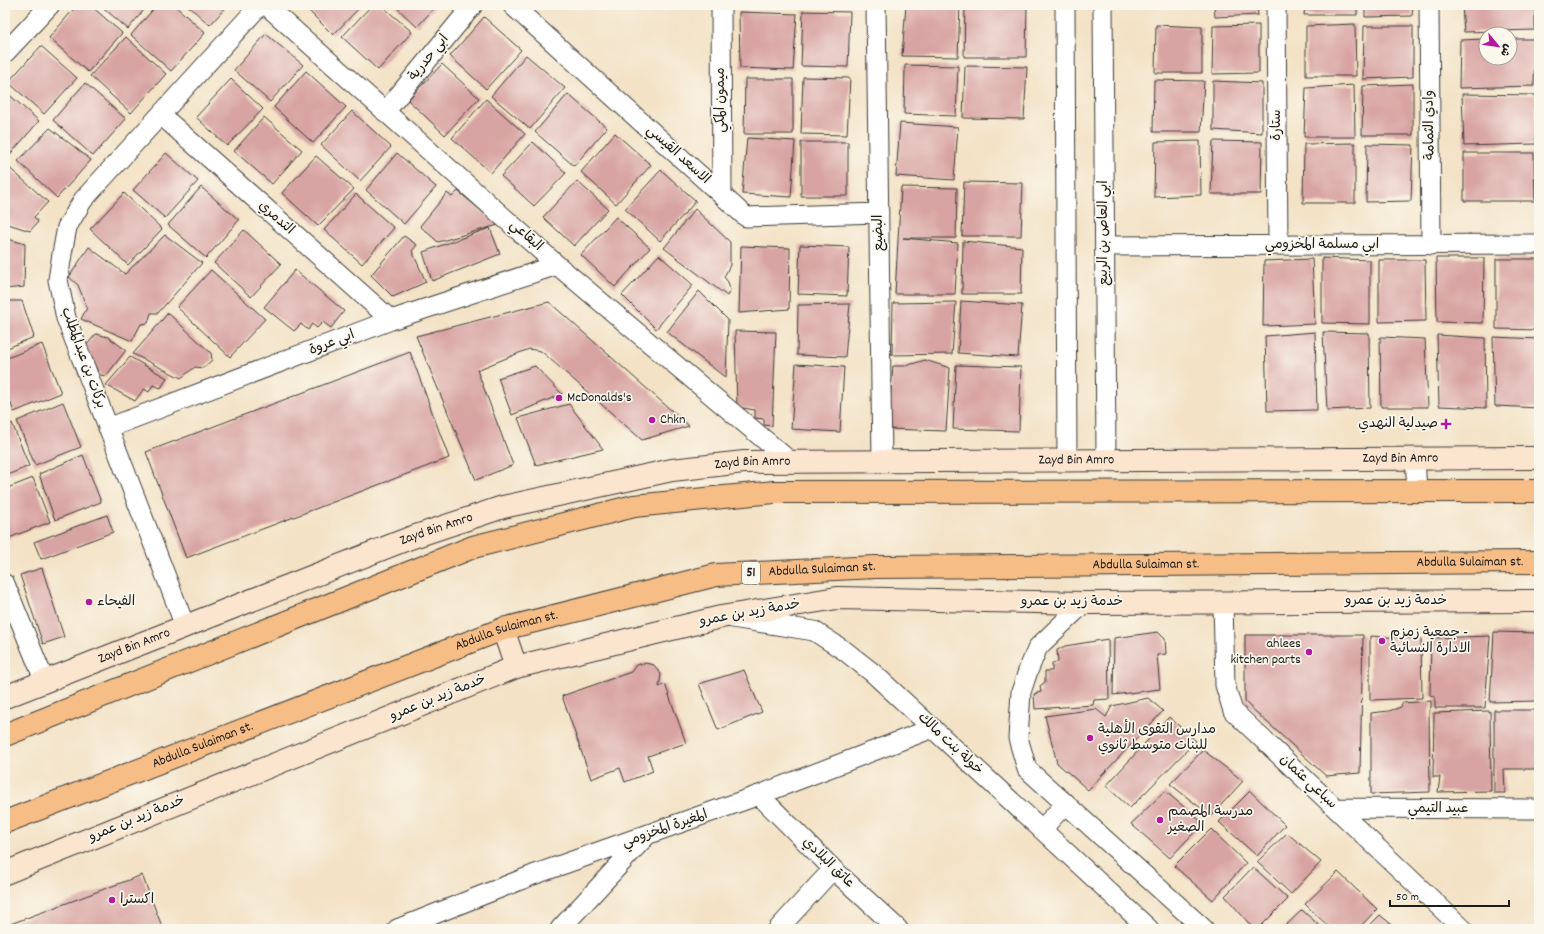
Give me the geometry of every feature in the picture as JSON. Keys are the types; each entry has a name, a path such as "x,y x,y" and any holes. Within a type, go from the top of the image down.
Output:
{"main road":[{"name":"Zayd Bin Amro","path":"5,697 410,538 462,520 503,507 672,470 744,462 1539,458"},
{"path":"5,735 473,547 634,506 774,492 1539,490"},
{"path":"462,520 473,547"},
{"name":"Abdulla Sulaiman st.","path":"5,822 503,629 716,575 875,568 1539,562"},
{"name":"خدمة زيد بن عمرو","path":"5,873 516,667 721,617 837,598 1084,603 1539,601"},
{"path":"503,629 516,667"}],"street":[{"path":"8,44 50,5"},
{"name":"بركات بن عبدالمطلب","path":"185,626 66,318 58,280 67,227 83,200 260,5"},
{"name":"البقاعي","path":"266,5 558,265 791,462"},
{"name":"ابي حدرية","path":"385,112 473,5"},
{"name":"الاسعد القيسي","path":"512,5 746,217 879,213"},
{"name":"ميمون المكي","path":"721,5 722,195"},
{"name":"البضيع","path":"876,5 882,462"},
{"path":"1065,5 1067,460"},
{"name":"ابي العاص بن الربيع","path":"1103,5 1106,460"},
{"name":"ستارة","path":"1276,5 1278,245"},
{"name":"وادي الثمامة","path":"1429,5 1431,245"},
{"name":"التدمري","path":"160,115 391,320"},
{"name":"ابي مسلمة المخزومي","path":"1105,246 1539,244"},
{"name":"ابي عروة","path":"108,428 391,320 558,265"},
{"path":"1415,459 1417,490"},
{"path":"5,584 45,682"},
{"name":"سباعي عثمان","path":"1223,602 1225,685 1233,712 1337,808 1464,929"},
{"path":"1084,603 1038,647 1028,671 1021,692 1018,738 1028,769 1204,929"},
{"name":"خولة بنت مالك","path":"721,617 814,631 845,651 873,673 1149,929"},
{"name":"المغيرة المخزومي","path":"397,929 533,875 759,795 933,728"},
{"name":"عاتق البلادي","path":"759,795 833,869 898,929"},
{"path":"1042,829 1066,803"},
{"name":"عبيد التيمي","path":"1337,808 1539,809"},
{"path":"560,929 647,835"},
{"path":"778,929 833,869"}],"building":[{"path":"77,5 90,5 122,33 88,72 49,38"},
{"path":"100,5 148,5 128,29"},
{"path":"157,5 174,5 205,33 171,71 131,35"},
{"path":"187,5 228,5 210,25"},
{"path":"303,5 362,5 333,35"},
{"path":"372,5 381,5 412,32 378,70 342,37"},
{"path":"394,5 437,5 417,27"},
{"path":"906,5 960,5 958,57 902,56"},
{"path":"965,5 1027,6 1026,57 964,57"},
{"path":"1214,5 1257,5 1258,15 1215,17"},
{"path":"1305,5 1357,5 1357,15 1304,15"},
{"path":"1365,5 1413,5 1412,16 1365,17"},
{"path":"1462,5 1535,5 1535,30 1518,30 1518,26 1478,26 1478,32 1464,32"},
{"path":"803,11 850,12 848,67 801,66"},
{"path":"739,12 797,14 793,70 740,68"},
{"path":"484,17 521,50 486,89 450,56"},
{"path":"1355,24 1356,76 1306,76 1306,26"},
{"path":"1156,25 1202,27 1202,73 1155,73"},
{"path":"1259,25 1259,73 1212,74 1213,26"},
{"path":"1364,26 1413,26 1413,77 1363,79"},
{"path":"266,34 303,65 270,102 234,70"},
{"path":"126,37 166,74 131,113 90,76"},
{"path":"1478,39 1478,66 1518,66 1518,39 1535,39 1534,86 1459,88 1460,40"},
{"path":"41,46 77,78 44,114 8,82"},
{"path":"526,55 565,88 530,129 491,96"},
{"path":"442,64 479,98 445,135 408,100"},
{"path":"905,65 958,66 956,116 904,114"},
{"path":"965,66 1027,67 1024,119 963,118"},
{"path":"306,71 346,107 313,143 274,107"},
{"path":"803,77 850,78 847,135 801,134"},
{"path":"231,79 263,109 227,146 196,117"},
{"path":"745,79 793,79 793,134 744,134"},
{"path":"1154,80 1204,81 1201,132 1153,132"},
{"path":"1213,81 1262,83 1262,133 1213,130"},
{"path":"85,83 126,119 93,156 53,120"},
{"path":"1413,84 1413,135 1362,135 1363,86"},
{"path":"1354,85 1355,137 1304,137 1306,88"},
{"path":"5,91 39,121 7,158 5,157"},
{"path":"568,94 607,128 574,166 535,132"},
{"path":"1462,94 1536,95 1536,144 1464,146"},
{"path":"486,99 525,134 491,173 452,138"},
{"path":"352,111 391,147 360,181 321,145"},
{"path":"264,117 302,150 272,184 234,151"},
{"path":"900,123 958,127 954,180 896,176"},
{"path":"50,128 91,160 57,198 18,161"},
{"path":"615,133 651,165 616,204 581,172"},
{"path":"747,138 795,141 791,197 742,194"},
{"path":"1200,141 1201,195 1154,197 1155,142"},
{"path":"1213,141 1262,142 1261,194 1211,194"},
{"path":"533,142 566,173 534,206 501,176"},
{"path":"801,142 848,142 848,196 801,196"},
{"path":"1355,143 1355,203 1303,203 1304,144"},
{"path":"1367,144 1413,145 1411,201 1366,202"},
{"path":"166,153 198,181 165,218 133,190"},
{"path":"397,153 436,187 404,224 366,190"},
{"path":"1464,153 1534,153 1535,201 1464,201"},
{"path":"316,156 354,189 318,226 282,193"},
{"path":"5,164 48,202 34,217 38,222 30,231 5,223"},
{"path":"661,170 696,201 660,241 625,209"},
{"path":"577,181 608,209 574,246 543,217"},
{"path":"964,182 1023,183 1021,236 962,236"},
{"path":"201,187 239,220 206,258 168,225"},
{"path":"901,187 957,188 956,238 903,238 958,243 955,294 895,294"},
{"path":"458,191 498,225 438,242 420,226 447,193 452,197"},
{"path":"124,193 162,229 128,265 90,229"},
{"path":"356,194 394,228 362,264 324,230"},
{"path":"695,209 730,242 730,265 724,277 728,282 730,290 727,296 664,248"},
{"path":"616,217 650,248 615,287 581,255"},
{"path":"490,228 500,254 432,281 423,252"},
{"path":"244,230 281,264 251,297 214,263"},
{"path":"165,235 202,263 158,313 151,313 148,323 141,324 132,341 81,319 87,308 78,285 69,277 89,247 125,274"},
{"path":"404,236 417,245 412,251 426,282 393,297 371,275"},
{"path":"5,238 25,244 24,287 5,289"},
{"path":"963,241 1022,247 1021,294 962,294"},
{"path":"800,245 849,247 847,296 798,294"},
{"path":"741,246 790,248 789,309 739,313"},
{"path":"659,255 693,285 656,329 622,295"},
{"path":"1322,258 1370,260 1370,324 1322,323"},
{"path":"1436,258 1484,258 1483,323 1437,322"},
{"path":"1312,259 1315,324 1263,326 1264,261"},
{"path":"1496,259 1539,259 1539,330 1496,329"},
{"path":"1379,260 1425,260 1426,321 1379,322"},
{"path":"211,270 265,319 230,357 177,307"},
{"path":"295,270 344,311 331,328 323,322 317,328 312,324 308,330 301,324 294,331 264,307"},
{"path":"699,291 728,320 726,378 667,332"},
{"path":"5,301 22,301 34,337 5,349"},
{"path":"961,301 1022,305 1018,357 958,353"},
{"path":"549,302 689,426 642,440 541,351 529,349 477,370 513,465 476,480 416,336"},
{"path":"956,302 952,354 892,355 893,303"},
{"path":"850,304 845,357 797,355 798,305"},
{"path":"168,313 211,353 212,360 203,368 195,367 181,378 133,354"},
{"path":"735,331 776,332 772,426 764,425 764,419 755,418 755,410 737,407"},
{"path":"1315,332 1317,410 1267,411 1265,336"},
{"path":"1323,332 1369,333 1370,408 1327,410"},
{"path":"96,334 108,337 126,350 106,376 100,375 85,347"},
{"path":"1437,335 1485,338 1486,408 1439,406"},
{"path":"1380,337 1425,339 1428,407 1381,407"},
{"path":"1493,337 1539,339 1539,408 1495,406"},
{"path":"42,344 61,393 14,412 5,388 5,359"},
{"path":"410,352 449,458 186,558 146,452"},
{"path":"130,357 167,378 161,388 153,385 149,392 144,389 135,401 106,385"},
{"path":"925,360 950,368 946,431 888,429 893,366 905,366"},
{"path":"796,364 844,367 840,432 791,429"},
{"path":"956,365 1021,367 1019,431 953,429"},
{"path":"535,366 562,394 512,415 498,378"},
{"path":"63,402 81,447 35,465 17,421"},
{"path":"5,404 8,412 5,414"},
{"path":"569,404 603,449 536,465 518,418"},
{"path":"12,423 29,466 5,476 5,426"},
{"path":"83,455 101,502 55,520 39,474"},
{"path":"33,478 50,522 6,539 5,489"},
{"path":"107,515 113,532 41,559 34,542"},
{"path":"42,568 64,637 43,644 20,575"},
{"path":"1158,632 1165,639 1166,654 1157,655 1160,689 1113,695 1114,638"},
{"path":"1494,632 1539,633 1539,701 1490,702"},
{"path":"1245,635 1363,635 1360,773 1326,776 1245,702"},
{"path":"1370,636 1421,639 1422,698 1370,700"},
{"path":"1490,636 1485,708 1435,708 1435,697 1430,695 1431,638"},
{"path":"1108,639 1109,699 1094,700 1093,705 1035,709 1034,694 1041,692 1040,686 1045,682 1045,671 1052,671 1052,663 1058,662 1057,650 1065,646"},
{"path":"645,663 654,665 661,674 659,687 665,684 686,743 648,756 653,771 625,782 620,768 591,779 562,696 631,672 636,665"},
{"path":"744,670 762,712 718,730 699,684"},
{"path":"1148,698 1163,711 1088,790 1057,763 1045,716 1096,709 1106,717 1112,706"},
{"path":"1431,701 1431,707 1429,710 1430,792 1371,794 1371,713 1389,711 1401,707 1402,703"},
{"path":"1494,710 1539,710 1539,769 1504,769 1505,793 1494,793"},
{"path":"1490,711 1491,791 1438,792 1440,777 1433,777 1434,713"},
{"path":"1169,717 1196,741 1130,808 1106,786"},
{"path":"1203,750 1243,781 1211,816 1170,784"},
{"path":"1165,791 1203,823 1170,858 1131,824"},
{"path":"1250,791 1285,825 1257,856 1219,822"},
{"path":"1211,829 1246,863 1213,900 1174,866"},
{"path":"1287,833 1321,862 1291,894 1257,862"},
{"path":"1253,867 1288,899 1258,929 1254,929 1225,896"},
{"path":"1338,872 1377,909 1358,929 1331,929 1305,904"},
{"name":"اكسترا","path":"142,875 163,929 5,929 5,926"},
{"path":"1302,910 1323,929 1282,929"},
{"path":"1380,915 1397,929 1366,929"}],"place":[{"name":"McDonalds's","path":"559,398"},
{"name":"Chkn","path":"652,420"},
{"name":"صيدلية النهدي","path":"1446,424"},
{"name":"الفيحاء","path":"89,602"},
{"name":"جمعية زمزم - الادارة النسائية","path":"1382,641"},
{"name":"ahlees kitchen parts","path":"1309,652"},
{"name":"مدارس التقوى الأهلية للبنات متوسط ثانوي","path":"1090,738"},
{"name":"مدرسة المصمم الصغير","path":"1160,820"},
{"name":"اكسترا","path":"112,900"}]}
